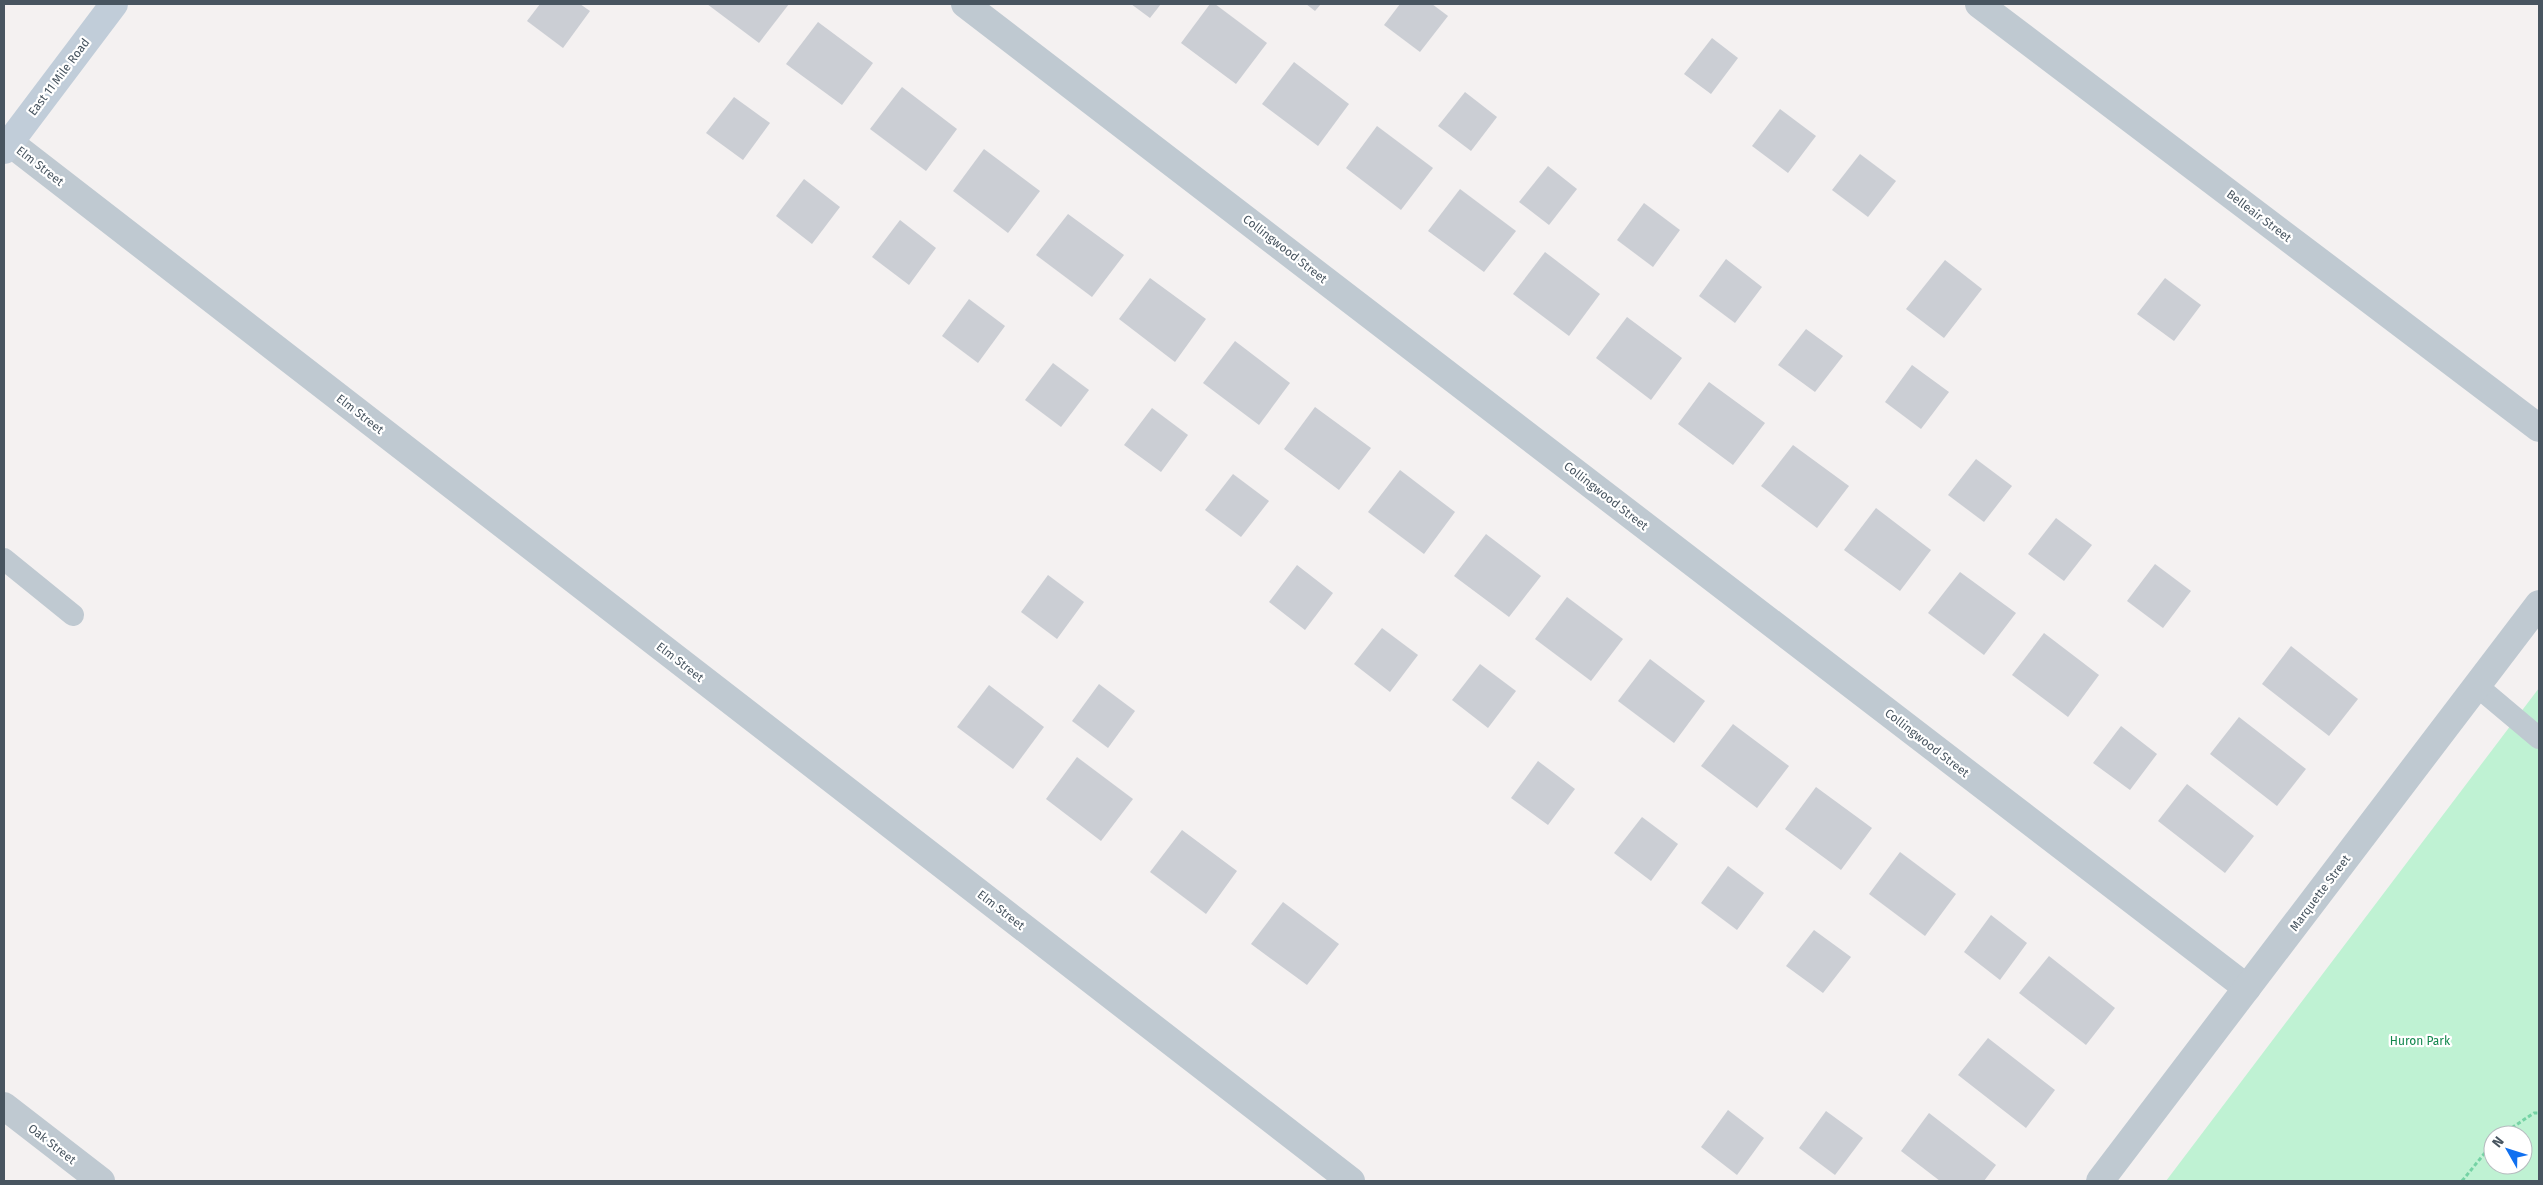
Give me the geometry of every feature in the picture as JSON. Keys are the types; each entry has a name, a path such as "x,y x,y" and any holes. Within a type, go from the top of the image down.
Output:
{"main road":[{"name":"East 11 Mile Road","path":"6,146 114,4"}],"street":[{"name":"Collingwood Street","path":"965,4 2247,988"},
{"name":"Belleair Street","path":"1979,4 2539,428"},
{"name":"Elm Street","path":"6,146 1351,1181"},
{"name":"Marquette Street","path":"2100,1181 2539,604"},
{"name":"Oak Street","path":"4,1106 101,1181"}],"lane":[{"path":"4,559 73,615"},
{"path":"2477,686 2539,738"}],"path":[{"path":"2516,1125 2534,1113 2539,1113"},
{"path":"2462,1181 2483,1155"}],"green space":[{"name":"Huron Park","path":"2539,688 2539,1181 2166,1181"}],"building":[{"path":"540,4 580,4 590,11 563,48 527,21"},
{"path":"707,4 789,4 759,43"},
{"path":"1131,4 1161,4 1150,18"},
{"path":"1210,4 1215,4 1267,43 1236,84 1181,43"},
{"path":"1306,4 1321,4 1315,11"},
{"path":"1400,4 1432,4 1448,16 1420,52 1384,25"},
{"path":"818,22 873,63 842,105 786,64"},
{"path":"1712,38 1738,58 1711,94 1684,74"},
{"path":"1294,62 1349,104 1318,146 1262,104"},
{"path":"902,87 957,129 926,171 870,129"},
{"path":"1465,92 1497,117 1471,151 1438,126"},
{"path":"734,97 770,123 743,160 706,133"},
{"path":"1780,109 1816,136 1788,173 1752,146"},
{"path":"1377,126 1433,168 1401,210 1346,168"},
{"path":"984,149 1040,191 1008,233 953,191"},
{"path":"1860,154 1896,181 1868,217 1832,190"},
{"path":"1548,166 1577,189 1549,225 1519,202"},
{"path":"804,179 840,207 812,244 776,216"},
{"path":"1460,189 1516,231 1484,272 1428,231"},
{"path":"1644,203 1680,230 1653,267 1617,240"},
{"path":"1068,214 1124,255 1092,297 1036,255"},
{"path":"900,220 936,248 909,285 872,257"},
{"path":"1545,252 1600,294 1569,336 1513,294"},
{"path":"1726,259 1762,287 1735,323 1699,296"},
{"path":"1945,260 1982,289 1944,338 1906,309"},
{"path":"1150,278 1206,319 1175,362 1119,319"},
{"path":"2165,278 2201,305 2174,341 2137,314"},
{"path":"969,299 1005,326 978,363 942,336"},
{"path":"1627,317 1682,358 1651,400 1596,358"},
{"path":"1806,329 1843,356 1815,392 1778,365"},
{"path":"1235,341 1290,383 1259,425 1203,383"},
{"path":"1053,363 1089,390 1061,427 1025,400"},
{"path":"1912,365 1949,392 1921,429 1885,402"},
{"path":"1709,382 1765,423 1733,465 1678,424"},
{"path":"1315,407 1371,448 1339,490 1284,449"},
{"path":"1152,408 1188,435 1161,472 1124,445"},
{"path":"1793,445 1849,486 1817,528 1761,486"},
{"path":"1976,459 2012,486 1984,522 1948,495"},
{"path":"1400,470 1455,512 1424,554 1368,512"},
{"path":"1233,474 1269,501 1241,537 1205,510"},
{"path":"1876,508 1931,550 1900,591 1844,550"},
{"path":"2056,518 2092,545 2064,581 2028,554"},
{"path":"1486,534 1541,576 1509,617 1454,576"},
{"path":"2155,564 2191,591 2163,628 2127,601"},
{"path":"1297,565 1333,593 1305,630 1269,602"},
{"path":"1960,572 2016,613 1984,655 1928,613"},
{"path":"1048,575 1084,602 1057,639 1021,612"},
{"path":"1567,597 1623,639 1591,681 1535,639"},
{"path":"1382,628 1418,655 1390,692 1354,664"},
{"path":"2044,633 2099,675 2068,717 2012,675"},
{"path":"2291,646 2358,699 2329,736 2262,684"},
{"path":"1650,659 1705,701 1674,743 1618,701"},
{"path":"1480,664 1516,691 1488,728 1452,700"},
{"path":"1099,684 1135,711 1108,748 1072,721"},
{"path":"989,685 1044,727 1013,769 957,727"},
{"path":"2239,717 2306,769 2277,806 2210,754"},
{"path":"1733,724 1789,766 1757,808 1701,766"},
{"path":"2121,726 2157,754 2130,790 2093,763"},
{"path":"1077,757 1133,799 1101,841 1046,799"},
{"path":"1538,761 1575,789 1548,825 1511,798"},
{"path":"2187,784 2254,836 2225,873 2158,821"},
{"path":"1816,787 1872,828 1841,870 1785,829"},
{"path":"1642,817 1678,844 1651,881 1614,853"},
{"path":"1182,830 1237,871 1206,914 1150,872"},
{"path":"1900,852 1956,894 1925,936 1869,894"},
{"path":"1728,866 1764,893 1737,930 1701,903"},
{"path":"1283,902 1339,944 1307,985 1251,944"},
{"path":"1991,915 2027,943 2000,980 1964,952"},
{"path":"1814,930 1851,957 1823,993 1786,966"},
{"path":"2049,956 2115,1008 2086,1045 2019,993"},
{"path":"1988,1038 2055,1090 2026,1128 1958,1075"},
{"path":"1728,1110 1764,1138 1737,1175 1701,1147"},
{"path":"1826,1111 1863,1138 1835,1175 1799,1148"},
{"path":"1929,1113 1996,1165 1984,1181 1940,1181 1901,1151"}]}
